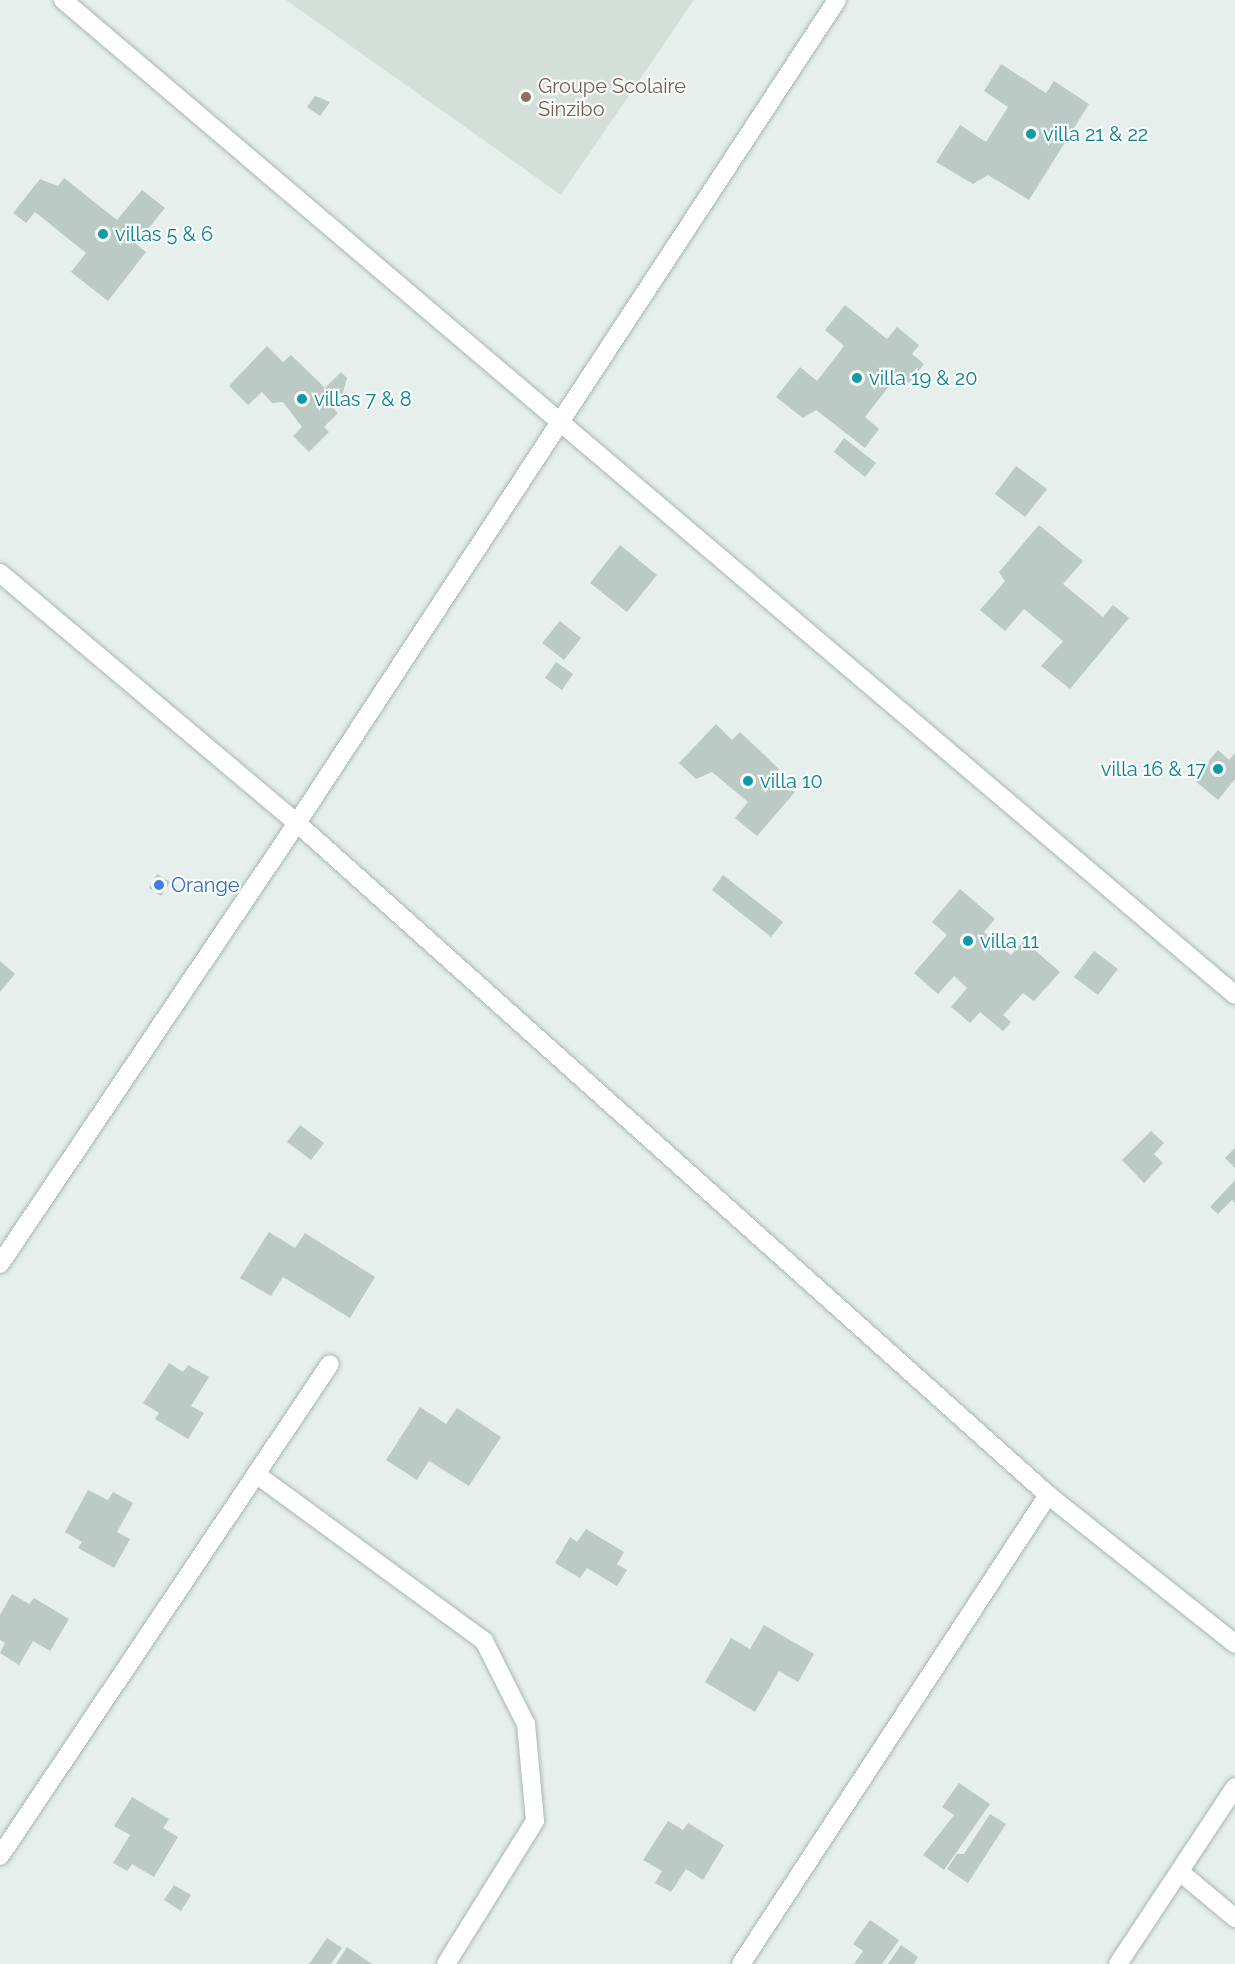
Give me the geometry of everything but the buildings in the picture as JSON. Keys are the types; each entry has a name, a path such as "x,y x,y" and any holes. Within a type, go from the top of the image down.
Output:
{"street":[{"path":"63,0 558,423 1235,995"},
{"path":"0,1264 297,823 837,0"},
{"path":"0,573 297,823 1048,1495 1235,1644"},
{"path":"0,1856 330,1364"},
{"path":"256,1474 484,1641 526,1724 535,1821 446,1964"},
{"path":"741,1964 1048,1495"},
{"path":"1118,1964 1235,1787"},
{"path":"1180,1872 1235,1918"}],"shaded area":[{"name":"Groupe Scolaire Sinzibo","path":"286,0 694,0 561,195"}],"place":[{"name":"Groupe Scolaire Sinzibo","path":"526,97"},
{"name":"villa 21 & 22","path":"1031,134"},
{"name":"villas 5 & 6","path":"103,234"},
{"name":"villa 19 & 20","path":"857,378"},
{"name":"villas 7 & 8","path":"302,399"},
{"name":"villa 16 & 17","path":"1218,769"},
{"name":"villa 10","path":"748,781"},
{"name":"Orange","path":"159,885"},
{"name":"villa 11","path":"968,941"}]}
